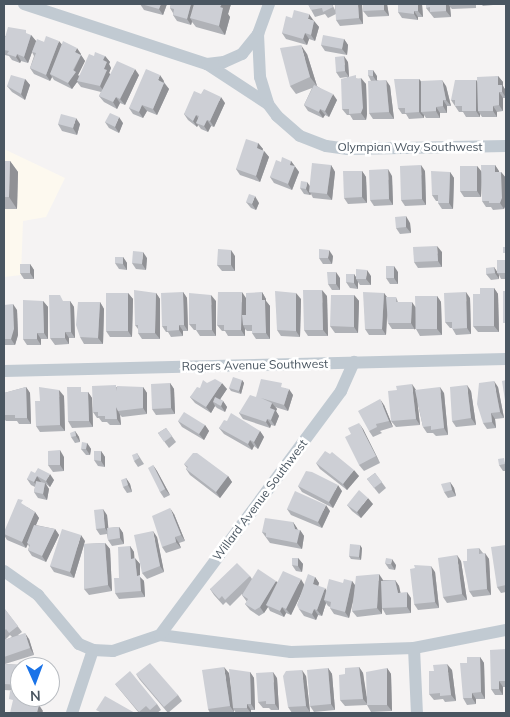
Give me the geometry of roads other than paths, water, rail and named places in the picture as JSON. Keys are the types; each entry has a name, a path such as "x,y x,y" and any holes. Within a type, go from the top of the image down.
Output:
{"street":[{"name":"Olympian Way Southwest","path":"24,4 207,64 268,104 277,116 300,136 326,146 348,149 506,146"},
{"path":"207,64 224,62 242,54 258,34 269,4"},
{"name":"Olympian Way Southwest","path":"258,34 260,77 268,104"},
{"name":"Rogers Avenue Southwest","path":"4,371 506,359"},
{"name":"Willard Avenue Southwest","path":"160,634 341,391 354,362"},
{"path":"4,571 38,596 79,644 93,650 113,650 160,634 291,652 414,648 506,630"},
{"path":"414,648 417,713"},
{"path":"72,713 93,650"}]}
